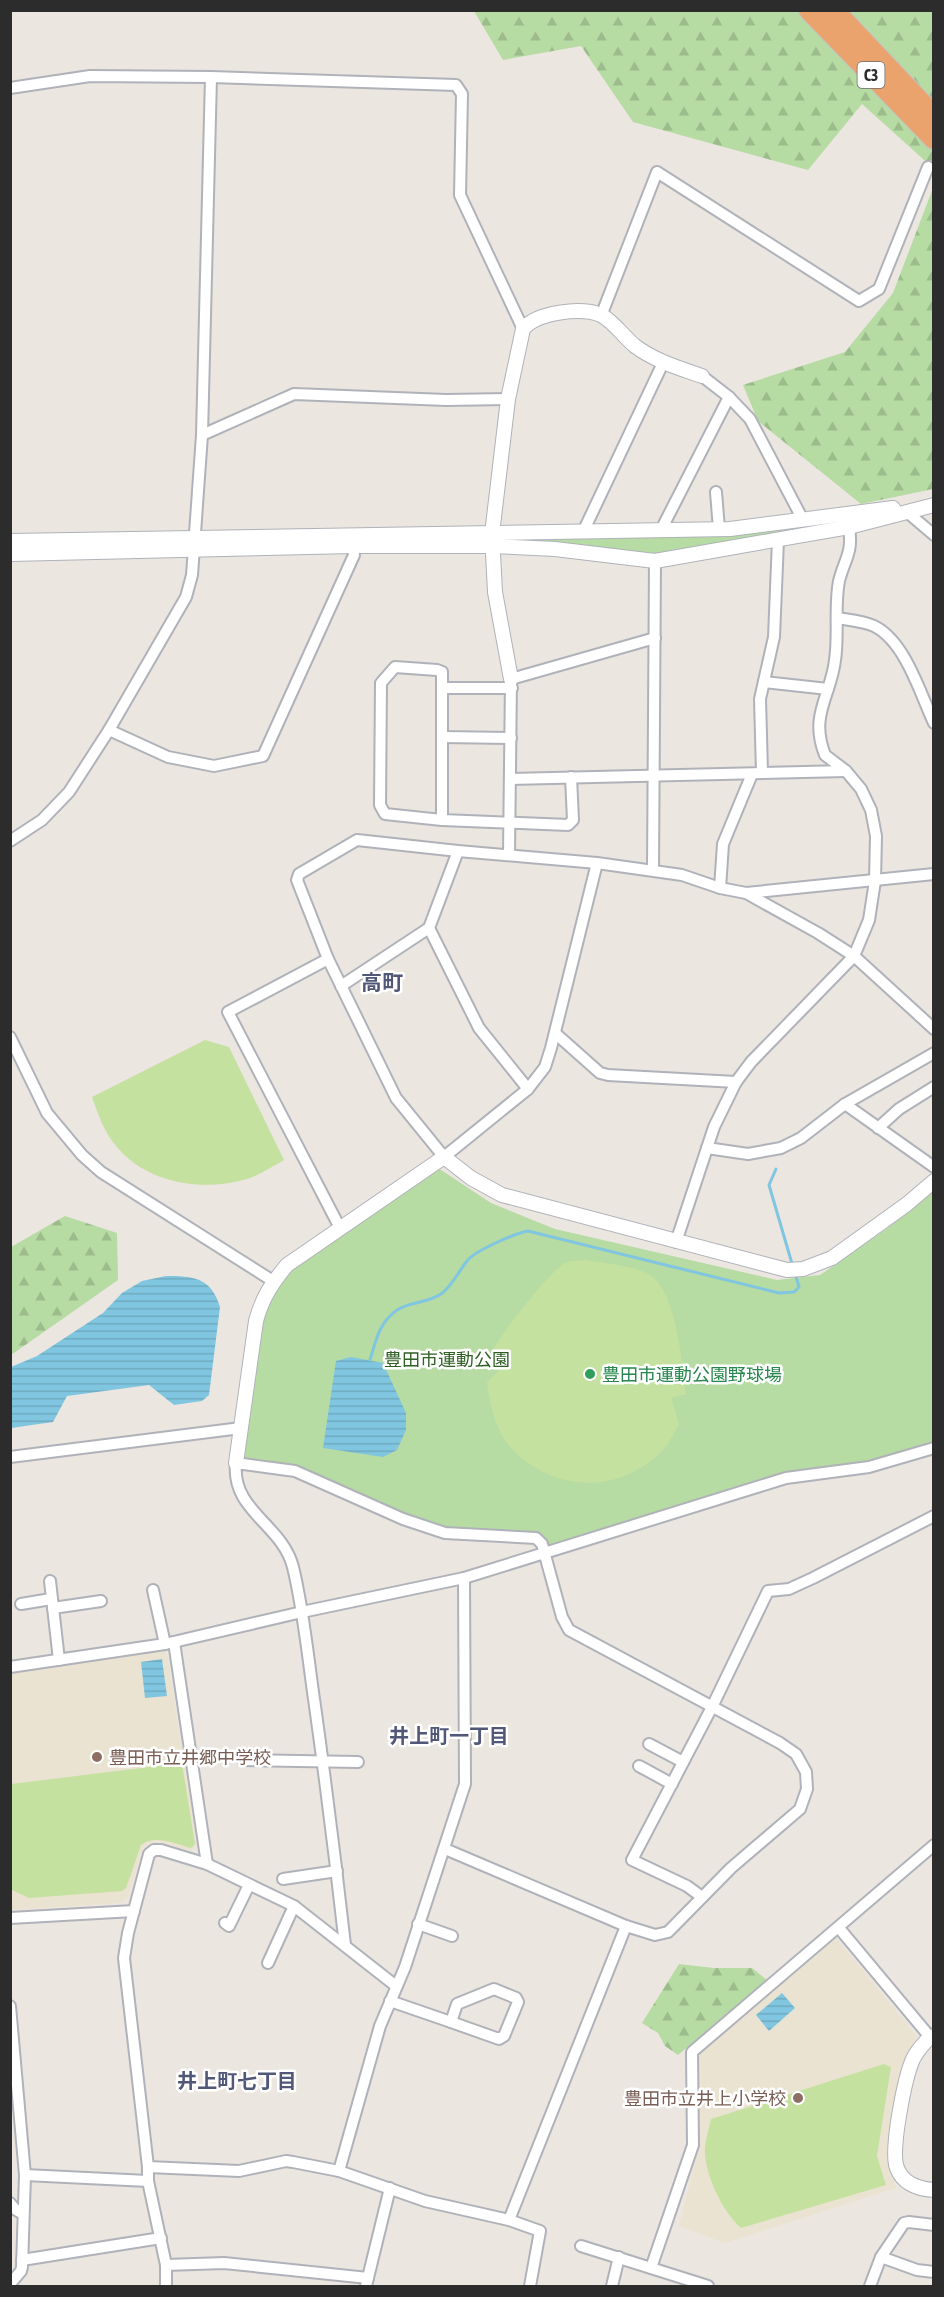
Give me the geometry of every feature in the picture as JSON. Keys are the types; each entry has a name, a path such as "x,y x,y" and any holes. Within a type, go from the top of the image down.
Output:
{"highway":[{"name":"C3","path":"809,10 933,139"},
{"name":"C3","path":"834,10 933,116"}],"street":[{"path":"10,88 90,76 211,76 456,85 462,94 460,195 523,329"},
{"path":"10,841 42,820 69,792 109,730 186,597 192,575 202,435 211,76"},
{"path":"602,316 657,172 859,301 879,289 928,167"},
{"path":"509,854 511,683 495,592 492,540 508,399 519,337 527,324 536,319 573,310 602,316 636,346 663,363 702,376 729,397 750,419 803,520"},
{"path":"583,532 663,363"},
{"path":"202,435 294,393 446,400 508,399"},
{"path":"661,530 729,397"},
{"path":"716,492 719,529"},
{"path":"10,542 353,546 492,540 583,532 719,529 933,504"},
{"path":"10,554 194,544 492,540 655,561 849,527 933,504"},
{"path":"907,512 933,535"},
{"path":"676,1242 714,1127 736,1082 751,1062 854,956 869,920 875,881 876,836 871,810 861,789 846,771 827,757 822,746 819,712 836,659 839,584 849,556 851,541 849,527"},
{"path":"720,888 723,844 757,773 760,699 774,637 778,540"},
{"path":"109,730 168,757 214,766 263,756 354,555 353,546"},
{"path":"654,870 655,561"},
{"path":"837,618 874,627 892,639 900,651 933,723"},
{"path":"443,688 511,683 656,638"},
{"path":"442,820 442,672 394,667 381,683 380,805 388,815 442,820 509,824 571,824 571,777"},
{"path":"764,682 828,689"},
{"path":"442,737 511,738"},
{"path":"510,779 846,771"},
{"path":"933,874 746,893 720,888 682,875 597,862 357,840 299,874 297,880 328,959 396,1098 444,1157 471,1178 502,1195 787,1270 803,1269 832,1258 907,1204 933,1181"},
{"path":"341,986 429,928 458,851"},
{"path":"345,1945 302,1612 289,1555 275,1534 247,1504 236,1482 236,1463 256,1321 261,1301 273,1281 287,1265 444,1157 528,1089 545,1067 597,862"},
{"path":"746,893 854,956 933,1029"},
{"path":"429,928 479,1028 528,1089"},
{"path":"328,959 228,1012 340,1228"},
{"path":"555,1033 600,1072 608,1075 736,1082"},
{"path":"10,1037 47,1113 82,1155 100,1172 273,1281"},
{"path":"707,1148 748,1154 781,1148 801,1138 845,1104 933,1053"},
{"path":"878,1128 899,1109 933,1087"},
{"path":"845,1104 933,1167"},
{"path":"10,1457 241,1428"},
{"path":"10,1667 169,1643 464,1578 786,1478 869,1467 933,1448"},
{"path":"236,1463 295,1471 403,1519 445,1533 536,1538 541,1542 562,1617 569,1630 780,1743 796,1754 804,1765 807,1784 800,1809 731,1868 679,1923 662,1934 655,1935 626,1926 445,1849"},
{"path":"702,1897 687,1886 632,1860 712,1707 768,1592 789,1589 813,1578 933,1516"},
{"path":"339,2171 380,2026 445,1849 465,1784 464,1578"},
{"path":"50,1581 59,1660"},
{"path":"153,1590 169,1643 207,1864"},
{"path":"21,1604 101,1601"},
{"path":"649,1744 683,1762"},
{"path":"243,1760 358,1762"},
{"path":"639,1766 672,1784"},
{"path":"651,2268 693,2145 692,2052 933,1845"},
{"path":"166,2286 166,2265 148,2181 124,1958 149,1854 154,1850 161,1850 207,1864 294,1906 396,1986"},
{"path":"283,1879 337,1871"},
{"path":"225,1923 229,1926 249,1886"},
{"path":"268,1963 294,1906"},
{"path":"10,1918 134,1911"},
{"path":"418,1924 452,1936"},
{"path":"509,2220 626,1926"},
{"path":"839,1928 932,2035 913,2059 898,2124 896,2166 901,2176 910,2185 933,2190"},
{"path":"390,2001 499,2039 504,2036 518,2002 516,1998 494,1989 457,2004 451,2022"},
{"path":"10,2006 25,2175 21,2271 10,2284"},
{"path":"148,2166 239,2171 286,2161 339,2171 425,2201 509,2220 540,2231 530,2286"},
{"path":"25,2175 148,2181"},
{"path":"166,2265 224,2263 367,2282 390,2188"},
{"path":"10,2203 23,2214"},
{"path":"870,2286 881,2257 904,2223 933,2225"},
{"path":"10,2241 15,2237 23,2237"},
{"path":"22,2260 161,2238"},
{"path":"581,2246 708,2286"},
{"path":"612,2286 619,2257"},
{"path":"881,2257 903,2266 933,2272"}],"shaded area":[{"name":"豊田市立井郷中学校","path":"162,1650 167,1653 197,1846 191,1851 160,1842 147,1844 143,1848 128,1897 121,1903 13,1910 11,1908 10,1672"},
{"name":"豊田市立井上小学校","path":"836,1938 917,2036 902,2072 887,2149 889,2168 896,2188 725,2243 679,2226 699,2146 698,2053"}],"green space":[{"path":"474,11 933,11 933,168 862,104 808,170 633,122 581,46 503,60"},
{"path":"933,188 933,489 861,504 758,421 743,385 845,352 893,293"},
{"path":"888,513 662,554 630,554 513,540 513,536"},
{"path":"205,1040 229,1047 284,1160 247,1179 212,1185 194,1184 159,1177 143,1169 129,1159 112,1141 92,1097"},
{"name":"豊田市運動公園","path":"438,1168 491,1203 555,1229 777,1280 820,1275 885,1230 933,1192 933,1446 858,1464 781,1473 549,1549 542,1538 438,1529 300,1476 241,1457 263,1312 288,1273"},
{"path":"65,1216 117,1233 118,1280 11,1355 11,1247"},
{"name":"豊田市運動公園野球場","path":"586,1260 640,1271 654,1278 662,1288 677,1333 686,1394 671,1398 679,1424 662,1451 645,1465 627,1475 607,1481 588,1483 568,1481 548,1474 530,1464 513,1450 498,1427 487,1382 505,1365 492,1351 527,1303 559,1267 567,1262"},
{"path":"182,1763 195,1844 191,1848 159,1840 152,1840 141,1845 126,1888 122,1891 29,1898 12,1890 11,1784"},
{"path":"679,1964 714,1968 752,1968 767,1980 678,2055 665,2046 658,2033 642,2023"},
{"path":"884,2064 891,2067 877,2156 886,2185 741,2228 721,2202 707,2168 705,2147 711,2119"}],"water":[{"path":"166,1276 200,1280 212,1290 220,1307 209,1395 202,1401 174,1405 149,1385 67,1396 53,1422 11,1428 11,1367 37,1356 103,1313 122,1293 142,1281"},
{"path":"351,1357 383,1363 406,1413 406,1430 397,1450 383,1457 323,1448 336,1361"},
{"path":"162,1659 167,1696 145,1698 141,1662"},
{"path":"782,1993 795,2008 769,2031 756,2015"}],"waterway":[{"path":"776,1169 769,1185 793,1267"},
{"path":"370,1360 380,1330 396,1310 441,1294 449,1287 471,1257 496,1243 528,1231 779,1293 794,1292 799,1287 795,1273"}],"place":[{"name":"豊田市運動公園野球場","path":"590,1374"},
{"name":"豊田市立井郷中学校","path":"97,1757"},
{"name":"豊田市立井上小学校","path":"798,2098"}],"district":[{"name":"高町","path":"382,982"},
{"name":"井上町一丁目","path":"449,1735"},
{"name":"井上町七丁目","path":"237,2080"}]}
